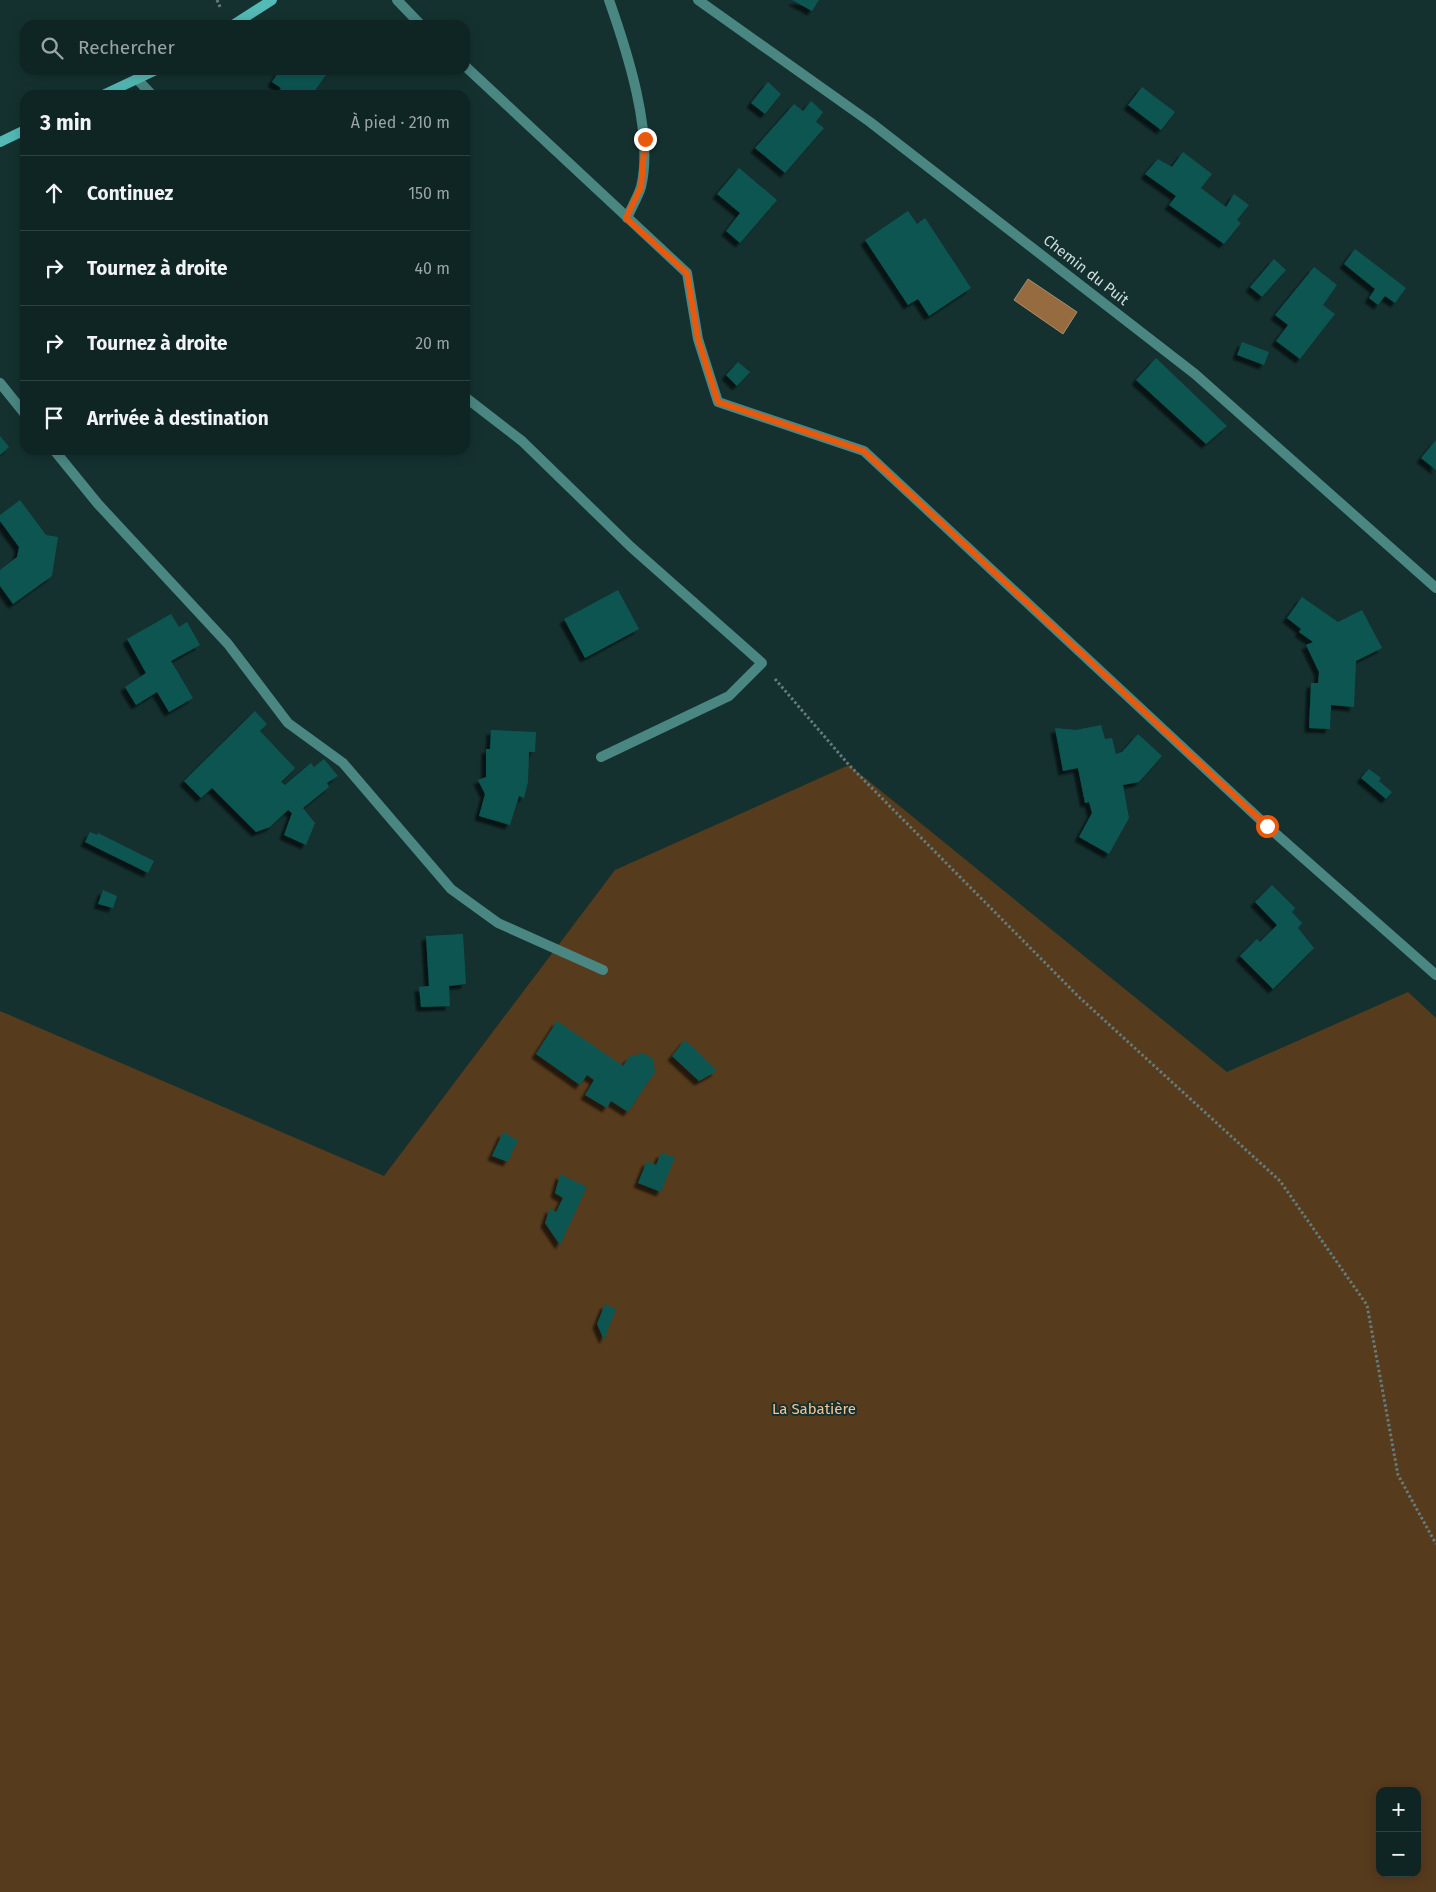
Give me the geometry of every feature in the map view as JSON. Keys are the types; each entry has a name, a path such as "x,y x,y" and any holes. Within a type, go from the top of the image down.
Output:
{"street":[{"path":"241,20 272,0"},
{"path":"397,0 416,20"},
{"path":"609,0 625,45 645,139 641,187 626,218"},
{"name":"Chemin du Puit","path":"698,0 870,122 1195,374 1436,588"},
{"path":"470,71 687,273 698,339 718,402 864,451 1267,826 1436,975"},
{"path":"115,90 147,75"},
{"path":"138,80 147,90"},
{"path":"0,142 20,132"},
{"path":"0,383 20,408"},
{"path":"470,401 522,442 631,547 762,663 729,696 601,757"},
{"path":"58,455 98,504 228,644 288,723 343,763 451,889 498,923 604,970"}],"path":[{"path":"762,663 849,765 1079,997 1280,1181 1367,1305 1398,1475 1436,1544"}],"green space":[{"name":"La Sabatière","path":"849,765 1227,1072 1408,992 1436,1018 1436,1892 0,1892 0,1011 384,1176 615,870"}],"shaded area":[{"path":"1028,279 1077,312 1063,334 1014,300"}],"building":[{"path":"792,0 819,0 812,11"},
{"path":"277,75 326,75 315,90 280,90 281,88 272,82"},
{"path":"768,82 781,94 765,114 751,103"},
{"path":"1142,87 1175,112 1161,130 1128,105"},
{"path":"811,101 823,112 816,122 824,128 785,173 755,148 794,104 803,111"},
{"path":"1183,152 1212,174 1201,188 1226,207 1234,194 1249,205 1237,220 1241,223 1224,244 1169,205 1176,196 1145,174 1158,159 1172,167"},
{"path":"739,168 777,200 740,243 726,231 740,213 717,194"},
{"path":"908,211 917,224 925,218 971,288 929,316 918,299 908,305 865,240"},
{"path":"1355,249 1406,288 1395,303 1385,296 1378,305 1369,298 1375,289 1344,264"},
{"path":"1274,259 1286,270 1262,297 1250,287"},
{"path":"1314,267 1337,285 1323,305 1335,314 1300,359 1276,341 1288,325 1275,315"},
{"path":"1242,342 1269,352 1264,365 1237,355"},
{"path":"1156,358 1227,426 1206,444 1136,380"},
{"path":"738,362 750,372 737,386 726,375"},
{"path":"0,436 9,447 0,455"},
{"path":"1436,440 1436,470 1421,458"},
{"path":"20,500 46,535 58,537 52,576 13,604 0,586 0,570 17,557 19,547 0,521 0,515"},
{"path":"618,590 639,629 585,658 564,619"},
{"path":"1302,597 1338,622 1362,610 1382,648 1356,661 1354,707 1331,705 1330,729 1309,728 1311,683 1318,683 1319,672 1306,645 1313,642 1299,632 1301,629 1287,618"},
{"path":"171,614 179,627 187,622 200,645 171,661 193,698 169,712 157,692 136,705 125,687 146,673 127,639"},
{"path":"255,711 267,724 260,731 295,768 281,782 285,785 311,763 314,767 324,759 338,776 327,783 329,787 303,808 315,823 306,845 284,835 292,813 288,810 270,827 256,832 212,788 201,798 184,781"},
{"path":"1101,725 1105,739 1112,738 1116,754 1122,752 1138,734 1162,756 1139,782 1123,785 1129,818 1109,854 1079,837 1092,813 1089,802 1085,803 1078,768 1063,771 1055,728 1076,730"},
{"path":"491,730 536,732 535,752 529,752 528,782 524,798 519,796 510,825 479,816 485,794 478,780 486,777 486,749 490,749"},
{"path":"1369,769 1381,778 1379,781 1392,792 1386,799 1361,778"},
{"path":"90,832 97,835 98,833 154,861 148,873 85,842"},
{"path":"1272,885 1295,908 1292,912 1302,923 1298,928 1314,948 1273,989 1240,956 1257,939 1260,942 1277,925 1255,902"},
{"path":"103,890 117,896 113,908 98,904"},
{"path":"463,934 466,984 449,986 450,1006 421,1007 419,987 429,986 426,936"},
{"path":"557,1021 623,1066 629,1057 643,1053 653,1059 655,1072 628,1112 611,1101 607,1108 585,1095 594,1080 587,1075 580,1085 536,1054"},
{"path":"685,1040 717,1071 699,1081 672,1056"},
{"path":"503,1132 518,1140 508,1162 492,1156"},
{"path":"661,1153 675,1157 661,1192 638,1183 647,1161 656,1165"},
{"path":"560,1174 587,1187 560,1245 545,1223 550,1208 556,1212 563,1198 555,1193"},
{"path":"605,1304 616,1309 604,1340 597,1324"}],"route":[{"path":"645,139 641,187 626,218 687,273 698,339 718,402 864,451 1267,826"}]}
